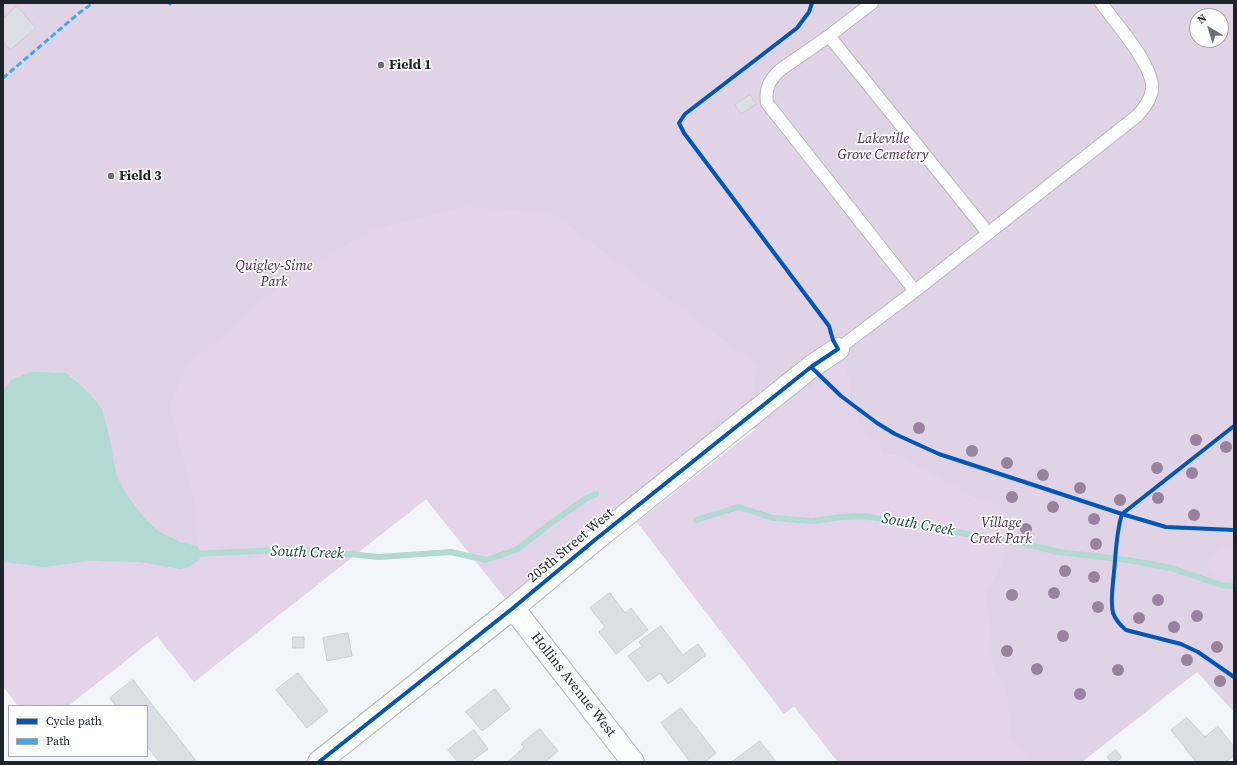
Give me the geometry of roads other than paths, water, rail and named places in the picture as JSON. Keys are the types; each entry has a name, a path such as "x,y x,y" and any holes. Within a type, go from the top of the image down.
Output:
{"street":[{"name":"205th Street West","path":"319,762 513,608 601,535 805,372 838,348"},
{"name":"Hollins Avenue West","path":"513,608 633,762"}],"lane":[{"path":"872,3 829,36 780,70 768,85 766,94 767,103 915,291"},
{"path":"838,348 915,291 1138,116 1149,102 1152,88 1149,73 1141,58 1101,3"},
{"path":"829,36 988,233"}],"waterway":[{"name":"South Creek","path":"194,554 298,549 379,557 451,552 486,560 516,550 585,499 596,494"},
{"name":"South Creek","path":"696,520 738,507 773,518 812,521 864,516 1031,545 1058,552 1128,560 1171,568 1221,585 1234,586"}],"place":[{"name":"Field 1","path":"381,65"},
{"name":"Field 3","path":"111,176"}],"park label":[{"name":"Lakeville Grove Cemetery","path":"883,148"},
{"name":"Quigley-Sime Park","path":"274,274"},
{"name":"Village Creek Park","path":"1001,532"}]}
